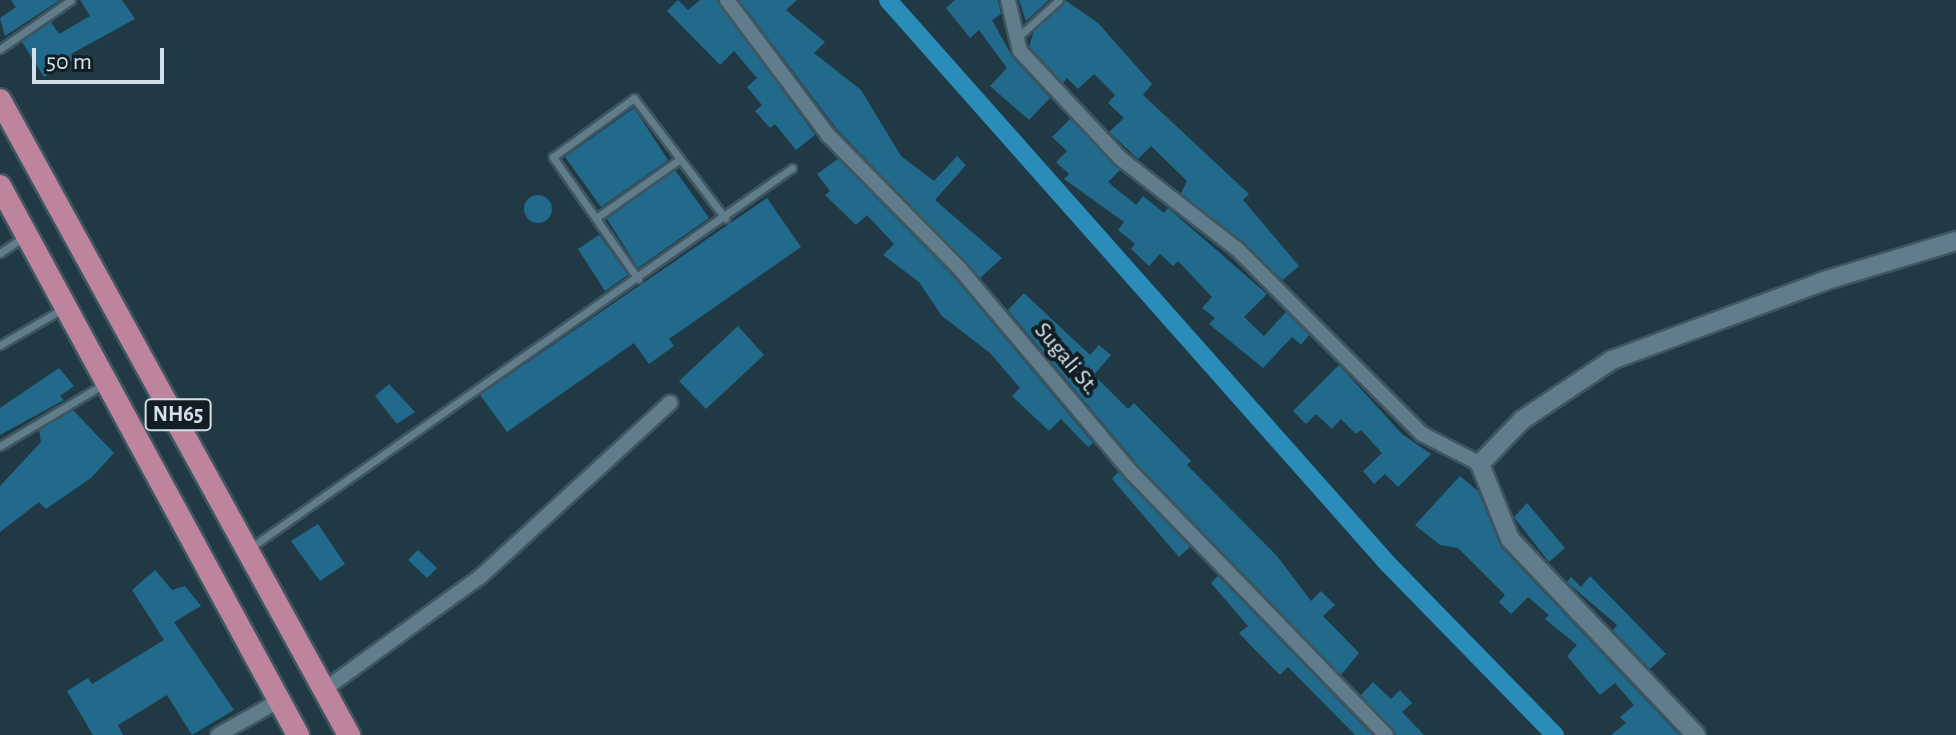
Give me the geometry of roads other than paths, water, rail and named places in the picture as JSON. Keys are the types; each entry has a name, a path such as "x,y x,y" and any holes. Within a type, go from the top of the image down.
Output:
{"highway":[{"name":"NH65","path":"0,100 250,548 349,735"},
{"name":"NH65","path":"0,186 109,381 298,735"}],"street":[{"name":"Sugali St.","path":"727,0 828,135 960,269 1132,473 1386,735"},
{"path":"1008,0 1014,41 1120,158 1237,249 1422,434 1480,464 1510,539 1696,735"},
{"path":"1480,464 1522,420 1612,360 1810,286 1956,241"},
{"path":"325,689 480,577 670,403"},
{"path":"218,735 280,700"}],"lane":[{"path":"0,49 71,0"},
{"path":"1014,41 1059,0"},
{"path":"638,279 553,157 634,98 725,218"},
{"path":"596,218 680,159"},
{"path":"250,548 638,279 792,168"},
{"path":"0,253 27,235"},
{"path":"0,345 67,306"},
{"path":"0,446 109,381"}],"waterway":[{"path":"888,0 1388,564 1555,735"}]}
